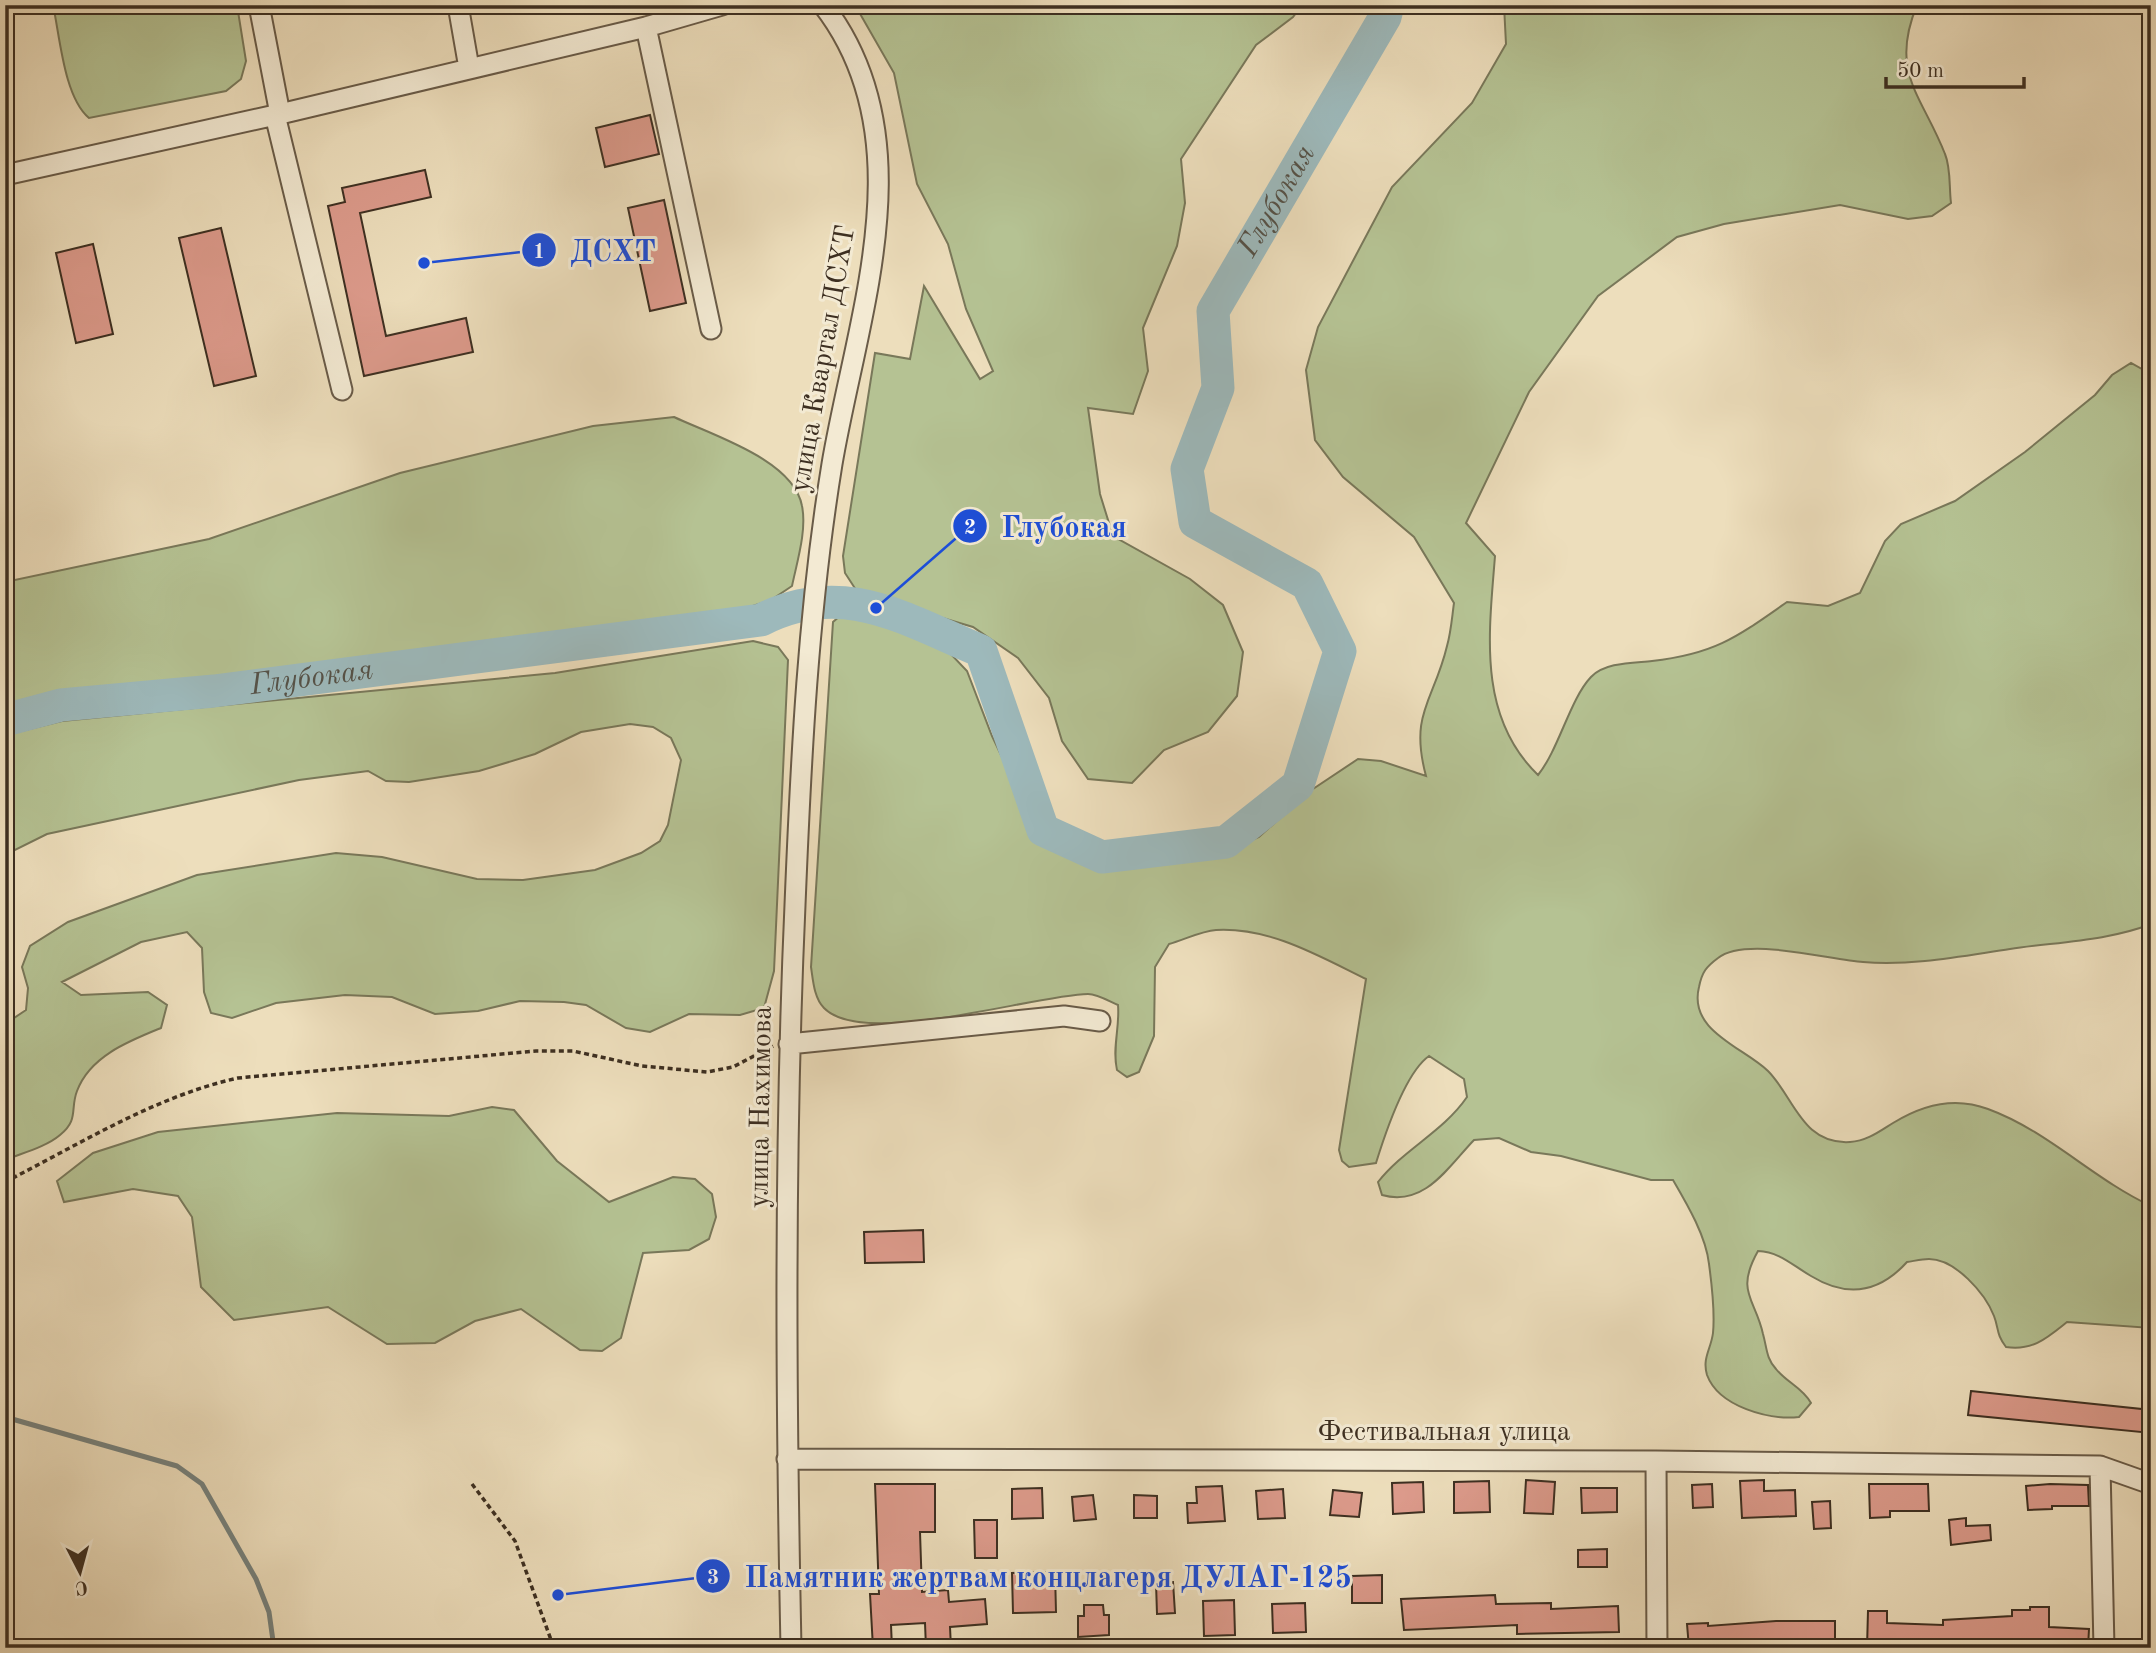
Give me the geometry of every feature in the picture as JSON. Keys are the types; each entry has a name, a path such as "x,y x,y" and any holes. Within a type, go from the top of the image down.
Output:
{"street":[{"path":"259,5 278,114 342,390"},
{"path":"458,5 469,68"},
{"path":"5,175 646,27 722,5"},
{"name":"улица Квартал ДСХТ","path":"817,567 832,462 877,235 875,136 869,95 848,41 823,5"},
{"path":"646,27 711,329"},
{"name":"улица Нахимова","path":"791,1648 787,1459 789,1044 802,727 817,567"},
{"path":"789,1044 1064,1016 1100,1021"},
{"name":"Фестивальная улица","path":"787,1459 1656,1461 2100,1466 2151,1484"},
{"path":"1656,1461 1657,1648"},
{"path":"2100,1466 2104,1648"}],"path":[{"path":"5,1182 149,1109 206,1085 239,1078 536,1051 573,1051 642,1066 707,1072 733,1067 767,1047 789,1044"},
{"path":"472,1483 515,1541 554,1648"}],"green space":[{"path":"53,5 237,5 246,61 241,79 226,91 89,118 74,96 68,81"},
{"path":"855,5 1302,5 1293,17 1256,45 1181,159 1185,203 1177,246 1143,328 1148,371 1133,414 1088,408 1100,494 1113,536 1190,579 1223,605 1243,652 1237,696 1208,732 1164,750 1132,783 1088,779 1062,741 1049,698 1018,658 973,627 858,593 845,573 843,556 875,353 910,359 924,286 980,379 993,371 966,309 948,244 917,184 894,73"},
{"path":"1504,5 1917,5 1909,29 1907,66 1947,160 1951,203 1932,216 1908,219 1840,205 1724,224 1677,237 1598,296 1529,392 1466,523 1495,556 1490,644 1496,700 1505,727 1518,752 1538,775 1577,698 1597,672 1620,664 1693,654 1739,634 1787,602 1828,606 1860,593 1885,541 1901,524 1955,501 2025,452 2095,395 2112,375 2131,363 2149,373 2151,924 2100,938 1919,961 1863,962 1789,951 1748,949 1731,952 1710,964 1700,982 1698,1002 1709,1027 1768,1071 1801,1117 1821,1136 1834,1141 1862,1140 1927,1107 1951,1103 1975,1105 2010,1118 2031,1130 2110,1183 2151,1206 2151,1328 2067,1322 2032,1345 2006,1347 1984,1297 1959,1271 1939,1261 1926,1259 1907,1262 1874,1286 1850,1289 1824,1283 1779,1256 1758,1251 1751,1265 1747,1286 1769,1357 1780,1374 1811,1403 1799,1417 1760,1413 1733,1403 1713,1386 1707,1375 1706,1358 1713,1333 1714,1316 1707,1253 1695,1220 1673,1180 1651,1180 1561,1156 1531,1152 1499,1138 1474,1140 1445,1172 1423,1190 1397,1197 1382,1195 1378,1182 1388,1170 1447,1120 1467,1097 1464,1079 1429,1056 1420,1064 1404,1090 1376,1163 1349,1167 1342,1161 1339,1150 1366,979 1294,945 1256,933 1236,930 1210,931 1169,944 1155,967 1154,1036 1139,1072 1127,1077 1117,1070 1116,1062 1118,1005 1095,995 1063,997 911,1022 874,1023 845,1019 824,1008 818,999 811,967 833,622 841,615 859,615 905,630 948,651 967,671 992,736 1040,837 1070,854 1120,870 1227,851 1259,837 1310,791 1358,759 1381,761 1426,776 1421,755 1422,722 1442,665 1454,603 1414,537 1343,477 1315,440 1306,370 1318,327 1392,187 1472,103 1506,44"},
{"path":"674,417 729,441 768,462 784,475 796,490 803,515 802,536 792,586 771,600 731,613 276,672 78,692 5,709 5,582 209,539 400,473 593,426"},
{"path":"753,641 778,647 788,660 774,971 764,1008 740,1015 689,1014 650,1032 626,1028 586,1005 564,1002 520,1001 478,1011 435,1014 392,997 345,995 276,1003 232,1018 211,1013 204,992 202,948 187,932 141,942 62,982 81,995 148,992 167,1005 161,1028 112,1051 91,1068 77,1091 72,1119 66,1130 41,1146 5,1160 5,1024 26,1010 28,988 22,967 30,946 68,922 197,875 336,853 382,857 477,879 523,880 595,870 641,853 660,841 668,825 681,760 671,738 653,727 630,724 581,732 535,754 479,771 409,782 386,781 368,771 299,780 47,834 5,855 5,735 62,721 555,673"},
{"path":"492,1107 514,1110 557,1161 609,1202 673,1177 695,1179 712,1194 716,1217 709,1239 689,1250 643,1253 621,1338 602,1351 580,1350 521,1309 475,1321 435,1343 387,1344 328,1307 234,1320 201,1287 192,1217 178,1196 133,1189 64,1202 57,1181 93,1153 158,1132 337,1113 449,1116"}],"building":[{"path":"650,115 659,154 605,167 596,128"},
{"path":"425,170 431,197 360,213 386,336 466,318 473,352 364,376 328,206 345,202 342,188"},
{"path":"664,200 686,303 650,311 628,208"},
{"path":"221,228 256,376 214,386 179,238"},
{"path":"93,244 113,334 76,343 56,253"},
{"path":"923,1230 924,1262 865,1263 864,1232"},
{"path":"1971,1391 2151,1410 2151,1433 1968,1415"},
{"path":"1526,1480 1555,1482 1553,1514 1524,1513"},
{"path":"1764,1480 1764,1491 1795,1490 1796,1516 1742,1518 1740,1481"},
{"path":"1489,1481 1490,1512 1454,1513 1454,1482"},
{"path":"1423,1482 1424,1512 1393,1514 1392,1483"},
{"path":"875,1484 935,1484 935,1532 920,1532 922,1592 948,1590 949,1602 985,1599 987,1624 950,1627 951,1648 926,1648 925,1623 891,1625 892,1648 873,1648 870,1594 879,1594"},
{"path":"1712,1484 1713,1507 1693,1508 1692,1485"},
{"path":"1869,1484 1928,1484 1929,1511 1890,1511 1890,1517 1870,1518"},
{"path":"2088,1485 2089,1506 2052,1506 2052,1509 2028,1510 2026,1486"},
{"path":"1222,1486 1225,1521 1188,1523 1187,1503 1197,1503 1196,1487"},
{"path":"1042,1488 1043,1518 1012,1519 1012,1489"},
{"path":"1581,1488 1617,1488 1617,1512 1582,1513"},
{"path":"1283,1489 1285,1518 1258,1519 1256,1491"},
{"path":"1333,1490 1362,1493 1359,1517 1330,1515"},
{"path":"1093,1495 1096,1519 1074,1521 1072,1497"},
{"path":"1134,1495 1157,1496 1157,1518 1134,1518"},
{"path":"1830,1501 1831,1528 1814,1529 1812,1502"},
{"path":"1966,1518 1966,1526 1990,1525 1991,1540 1951,1545 1949,1520"},
{"path":"974,1520 997,1520 997,1558 975,1558"},
{"path":"1607,1549 1607,1567 1578,1567 1578,1550"},
{"path":"1055,1572 1056,1612 1013,1613 1012,1573"},
{"path":"1382,1575 1382,1603 1352,1603 1352,1576"},
{"path":"1173,1582 1175,1613 1157,1614 1156,1583"},
{"path":"1495,1595 1496,1604 1551,1603 1551,1609 1618,1606 1619,1632 1517,1634 1517,1625 1404,1630 1401,1599"},
{"path":"1234,1600 1235,1635 1204,1636 1203,1601"},
{"path":"1305,1603 1306,1632 1273,1633 1272,1604"},
{"path":"1084,1605 1103,1605 1104,1615 1109,1615 1109,1635 1078,1637 1078,1616 1084,1616"},
{"path":"2030,1607 2049,1607 2049,1627 2089,1629 2088,1648 1867,1648 1868,1611 1887,1611 1887,1623 1943,1625 1943,1620 2012,1616 2012,1610 2030,1610"},
{"path":"1776,1621 1835,1621 1835,1647 1777,1648 1777,1645 1689,1648 1687,1624 1708,1623 1708,1626"}],"waterway":[{"name":"Глубокая","path":"5,720 61,705 214,691 761,620 791,608 819,603 846,603 899,616 981,651 1043,830 1102,857 1226,842 1298,785 1340,651 1307,584 1195,522 1187,469 1218,388 1213,311 1385,17 1388,5"},
{"path":"5,1417 177,1466 202,1484 256,1579 269,1612 274,1648"}],"place":[{"name":"ДСХТ","path":"424,263"},
{"name":"Глубокая","path":"876,608"},
{"name":"Памятник жертвам концлагеря ДУЛАГ-125","path":"558,1595"}]}
